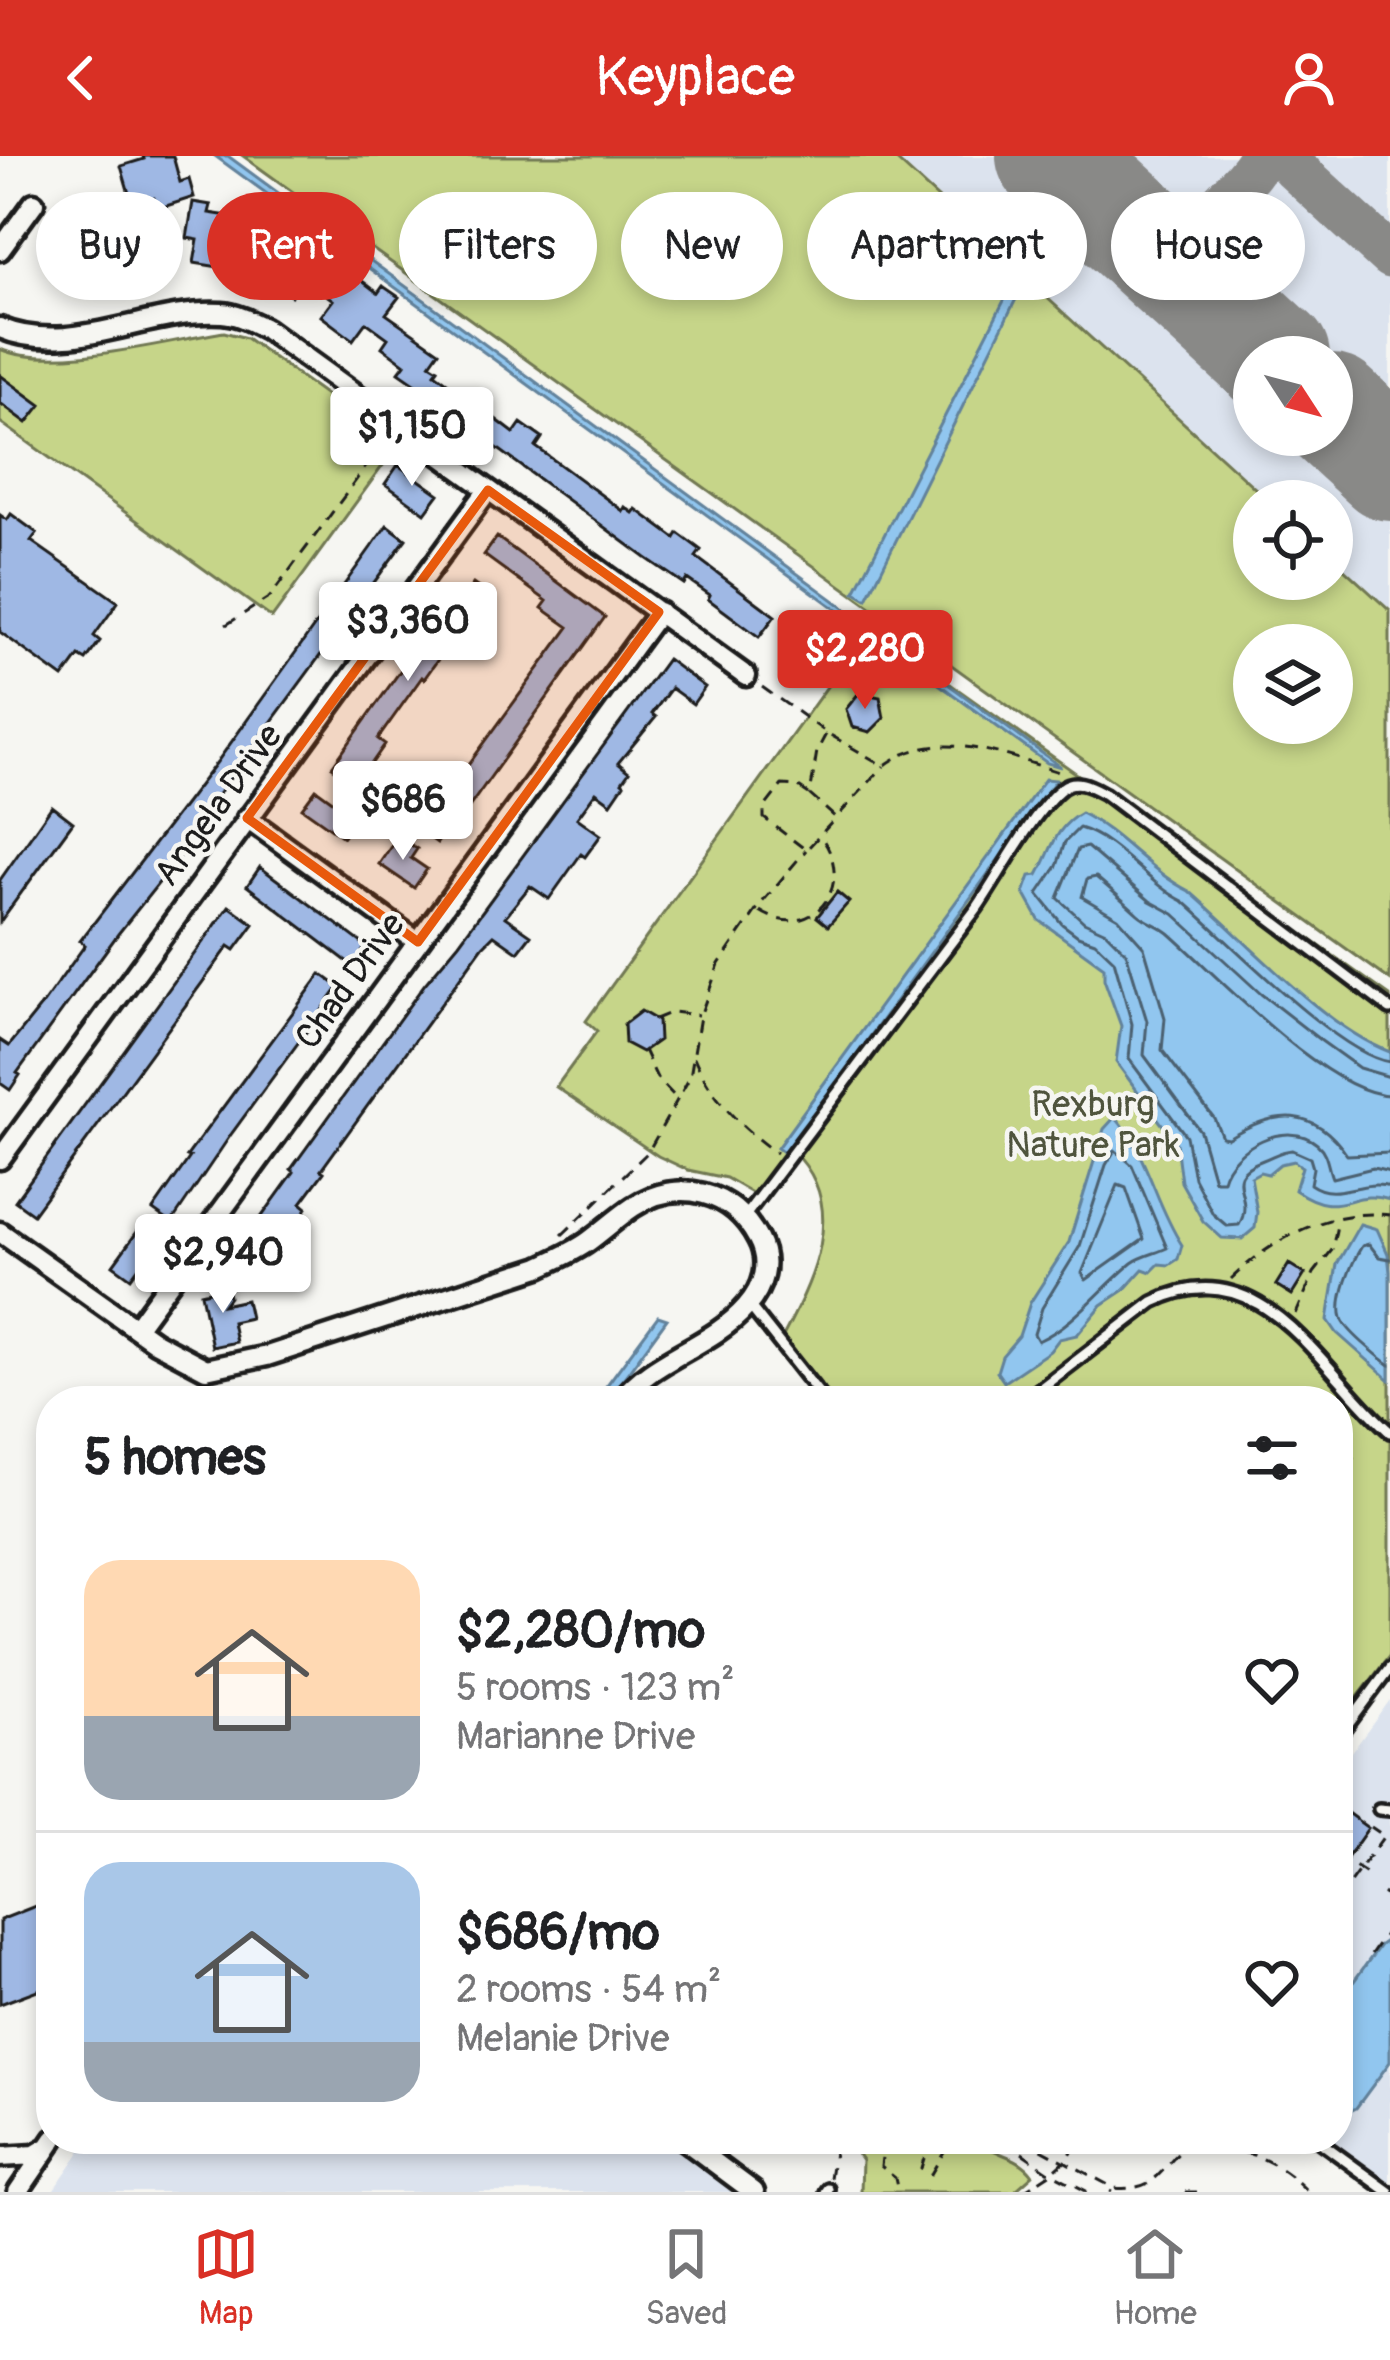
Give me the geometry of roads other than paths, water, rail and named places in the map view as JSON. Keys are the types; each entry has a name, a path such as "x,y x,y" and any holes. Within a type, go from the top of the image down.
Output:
{"street":[{"path":"0,250 34,202"},
{"path":"0,328 51,338 195,314 225,313 245,319 266,329 746,676"},
{"name":"Angela Drive","path":"0,1159 488,490"},
{"name":"Chad Drive","path":"136,1328 659,612"},
{"path":"247,818 418,942"},
{"path":"0,1232 136,1328 206,1369 540,1267 588,1242 634,1206 674,1190 715,1196 745,1216 763,1250 764,1278 749,1305 729,1325 633,1386"},
{"path":"0,2158 36,2154"},
{"path":"18,2192 43,2154"},
{"path":"703,2154 754,2192"}],"lane":[{"path":"745,1216 979,905 1060,789 1070,784 1089,786 1390,1009"},
{"path":"1044,1386 1153,1302 1171,1293 1220,1289 1250,1298 1289,1326 1345,1386"},
{"path":"749,1305 814,1386"},
{"path":"1353,1396 1390,1432"},
{"path":"1353,1718 1390,1668"},
{"path":"1337,2154 1389,2192"}],"water":[{"path":"215,156 228,156 277,192 264,192"},
{"path":"375,264 399,281 399,290 375,273"},
{"path":"412,300 424,300 1061,767 1047,763"},
{"path":"1004,300 1016,300 867,599 855,592"},
{"path":"1045,779 1056,780 785,1154 777,1148"},
{"path":"1081,813 1189,891 1338,1023 1390,1052 1390,1200 1364,1197 1335,1204 1311,1199 1295,1190 1302,1167 1294,1161 1251,1177 1255,1228 1242,1239 1222,1238 1203,1221 1181,1182 1176,1143 1116,1062 1121,1026 1104,967 1039,920 1024,893 1059,833"},
{"path":"1115,1117 1136,1147 1182,1245 1178,1259 1159,1264 1151,1272 1143,1269 1077,1335 1059,1339 1050,1351 1004,1382 997,1372 1002,1356 1019,1336 1030,1303 1069,1242 1104,1129"},
{"path":"1360,1224 1377,1229 1388,1254 1390,1380 1328,1320 1337,1264"},
{"path":"658,1316 667,1319 618,1386 606,1386"},
{"path":"1390,1938 1390,2062 1353,2110 1353,1982"}],"park label":[{"name":"Rexburg Nature Park","path":"1093,1124"}]}
